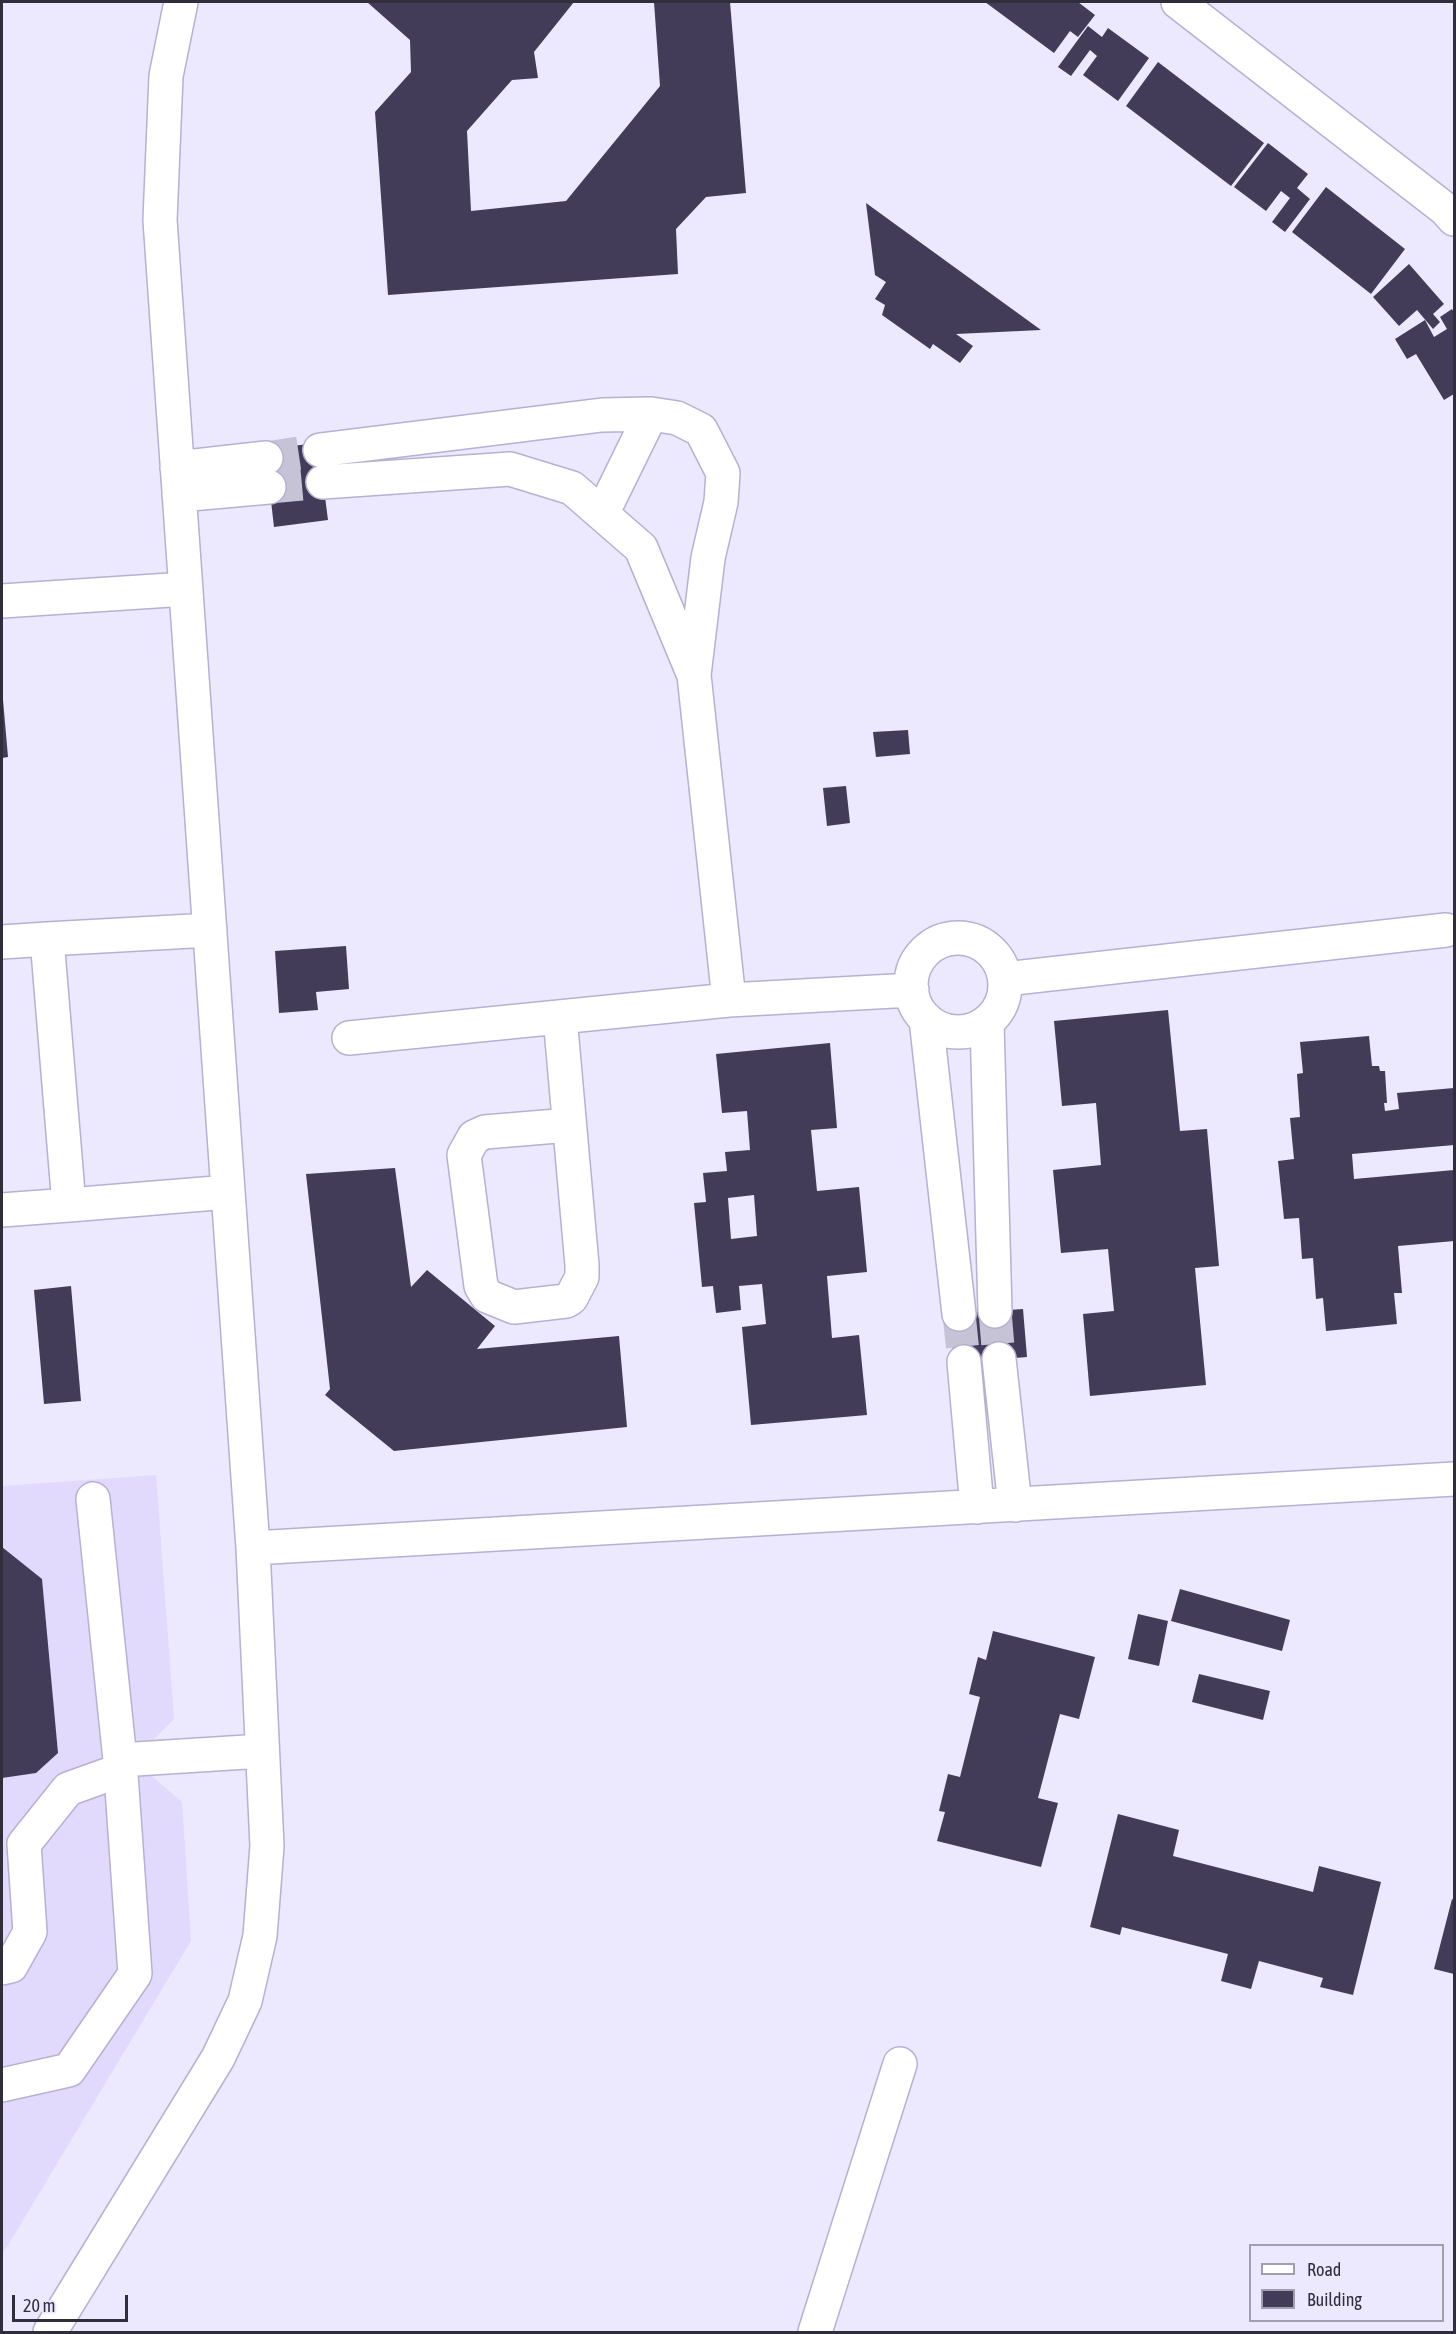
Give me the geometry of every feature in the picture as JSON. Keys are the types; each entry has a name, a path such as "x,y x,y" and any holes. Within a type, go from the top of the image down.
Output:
{"street":[{"path":"50,2332 218,2058 245,2001 261,1936 266,1858 253,1548 160,220 166,76 181,2"},
{"path":"1178,2 1455,219"},
{"path":"320,450 602,415 651,414 677,418 701,430 723,473 721,502 708,558 694,675 729,1000"},
{"path":"602,514 651,414"},
{"path":"323,482 510,469 572,488 641,548 694,675"},
{"path":"178,482 268,472"},
{"path":"2,601 186,589"},
{"path":"2,942 210,930"},
{"path":"1005,979 1446,930"},
{"path":"961,938 976,941 990,950 1000,963 1005,979 1004,996 998,1010 987,1023 972,1030 956,1032 939,1029 926,1019 916,1006 912,990 912,974 918,959 930,947 945,940 961,938"},
{"path":"47,939 69,1205"},
{"path":"349,1038 729,1000 912,990"},
{"path":"560,1017 582,1265 579,1285 571,1298 566,1301 514,1306 488,1296 481,1286 464,1155 474,1137 485,1132 569,1125"},
{"path":"926,1019 959,1314"},
{"path":"987,1023 994,1311"},
{"path":"2,1210 228,1192"},
{"path":"999,1359 1015,1505"},
{"path":"964,1362 977,1507"},
{"path":"253,1548 1455,1479"},
{"path":"2,2085 69,2070 135,1974 120,1765 93,1499"},
{"path":"2,1968 11,1966 30,1932 24,1844 68,1789 120,1765 262,1751"},
{"path":"815,2332 900,2064"}],"shaded area":[{"path":"156,1475 174,1719 148,1745 153,1777 182,1802 191,1941 2,2255 2,1486"}],"building":[{"path":"367,2 574,2 534,52 538,78 512,80 467,131 471,211 566,201 660,86 654,2 730,2 746,193 706,197 676,229 678,274 388,295 375,112 411,72 410,40"},
{"path":"985,2 1078,2 1095,15 1078,37 1070,31 1054,53"},
{"path":"1088,26 1102,37 1108,28 1149,58 1118,101 1083,75 1097,56 1090,50 1071,76 1058,67"},
{"path":"1158,62 1264,143 1231,186 1126,106"},
{"path":"1268,143 1308,174 1297,188 1310,199 1285,232 1272,222 1290,198 1281,191 1266,211 1234,187"},
{"path":"1326,187 1405,249 1371,294 1292,232"},
{"path":"866,203 1041,330 956,334 973,346 960,363 933,344 930,349 882,315 885,305 875,299 886,282 875,275"},
{"path":"1409,264 1444,304 1433,314 1440,322 1433,329 1417,310 1399,326 1373,297"},
{"path":"1452,309 1454,313 1454,394 1444,400 1416,354 1407,359 1395,339 1425,320 1434,337 1447,329 1440,317"},
{"path":"318,443 328,520 274,527 265,449"},
{"path":"2,700 8,757 2,758"},
{"path":"908,730 910,754 876,757 873,732"},
{"path":"846,786 850,823 827,826 823,788"},
{"path":"346,946 349,989 316,992 318,1010 279,1013 275,951"},
{"path":"1168,1010 1180,1131 1207,1129 1219,1266 1195,1268 1206,1385 1090,1396 1083,1314 1114,1311 1108,1249 1061,1253 1053,1170 1101,1165 1096,1103 1062,1106 1054,1021"},
{"path":"1369,1036 1372,1066 1379,1066 1380,1071 1385,1071 1387,1103 1384,1103 1385,1111 1399,1109 1397,1093 1454,1088 1454,1145 1352,1154 1354,1179 1454,1170 1454,1241 1398,1246 1402,1293 1394,1293 1397,1324 1326,1331 1323,1298 1316,1299 1313,1258 1302,1259 1299,1218 1284,1219 1278,1161 1294,1159 1290,1118 1300,1117 1297,1074 1303,1073 1300,1042"},
{"path":"830,1043 837,1128 811,1130 817,1191 859,1187 867,1272 827,1276 832,1338 859,1335 867,1415 751,1425 742,1327 766,1324 762,1284 739,1286 741,1310 716,1313 713,1286 702,1287 694,1203 706,1202 703,1173 727,1171 725,1152 750,1150 747,1111 722,1113 716,1054","holes":["754,1195 757,1236 731,1239 728,1198"]},
{"path":"395,1168 411,1287 427,1270 495,1326 477,1349 619,1336 627,1427 394,1451 325,1395 330,1389 306,1174"},
{"path":"71,1286 81,1401 44,1404 34,1290"},
{"path":"1023,1309 1027,1357 954,1363 950,1314"},
{"path":"2,1547 42,1579 58,1753 36,1773 2,1778"},
{"path":"1180,1589 1290,1620 1282,1651 1171,1621"},
{"path":"1138,1614 1168,1621 1159,1666 1128,1659"},
{"path":"993,1631 1095,1657 1079,1719 1060,1714 1038,1798 1058,1803 1041,1867 937,1841 945,1812 939,1811 948,1774 960,1777 980,1697 969,1694 978,1657 986,1660"},
{"path":"1199,1674 1270,1691 1263,1720 1192,1702"},
{"path":"1118,1814 1179,1830 1173,1856 1313,1892 1319,1866 1381,1882 1353,1995 1320,1987 1323,1978 1259,1961 1251,1989 1221,1981 1228,1954 1122,1927 1120,1935 1090,1927"},
{"path":"1452,1899 1454,1900 1454,1974 1434,1969"}],"tunnel":[{"path":"266,458 320,450"},
{"path":"269,487 323,482"},
{"path":"995,1311 999,1359"},
{"path":"959,1314 964,1362"}]}
